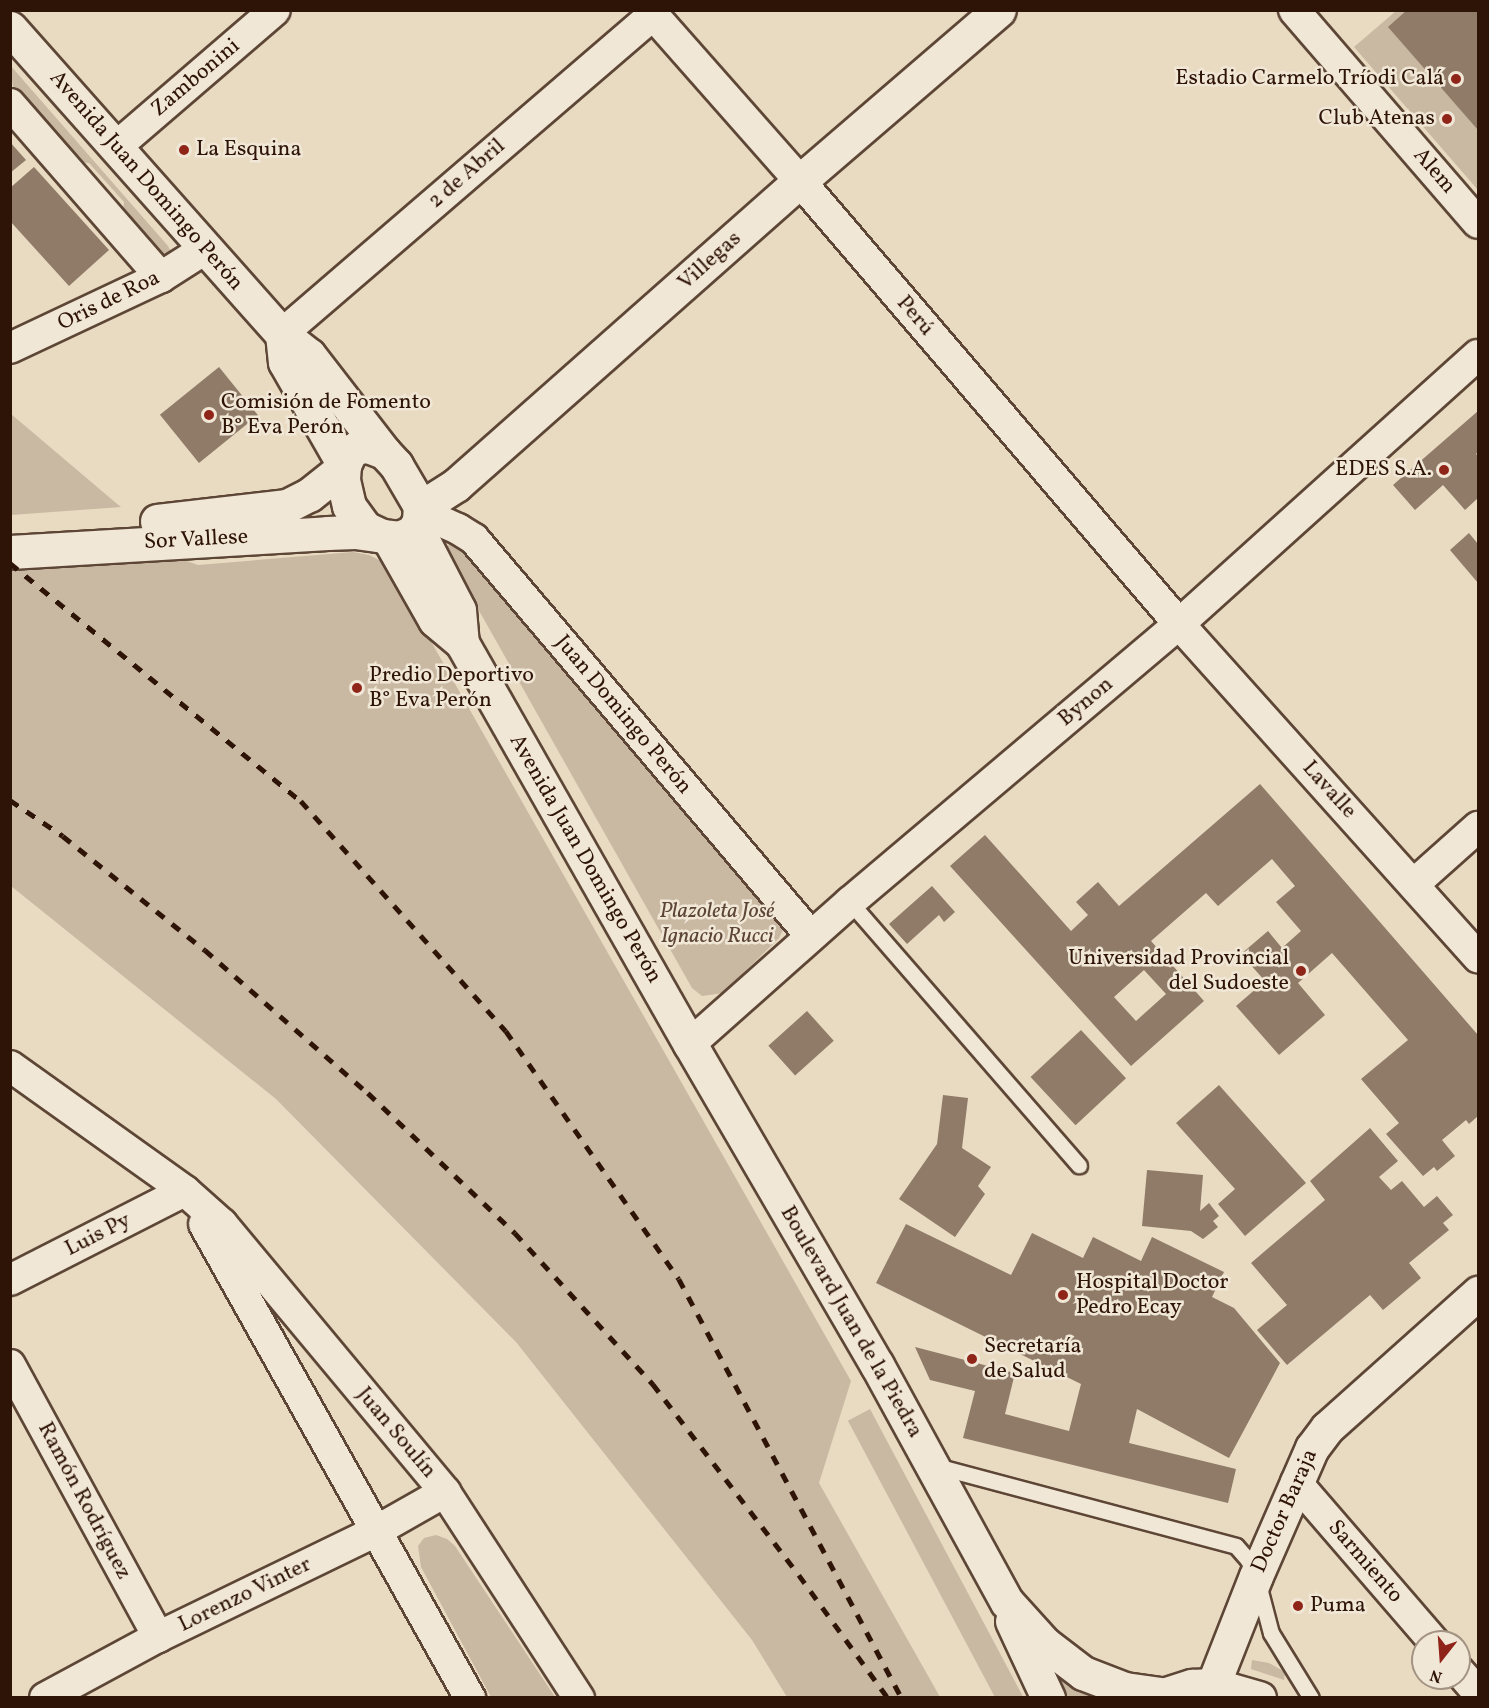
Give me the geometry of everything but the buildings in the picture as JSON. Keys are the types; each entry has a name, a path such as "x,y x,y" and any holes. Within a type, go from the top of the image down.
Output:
{"main road":[{"name":"Villegas","path":"405,524 465,477 800,181 999,10"},
{"name":"Avenida Juan Domingo Perón","path":"10,28 282,334 309,355 384,452"},
{"path":"282,334 285,362 344,466"},
{"path":"368,446 384,452 414,493 405,524 365,528 349,506 343,479 344,466 350,452 358,447 368,446"},
{"name":"Sor Vallese","path":"10,533 190,518 287,506 309,495 344,466"},
{"name":"Avenida Juan Domingo Perón","path":"405,524 459,610 462,642 690,1044"},
{"name":"Sor Vallese","path":"10,552 355,532 405,524"},
{"name":"Boulevard Juan de la Piedra","path":"690,1044 878,1365 933,1465 1007,1602 1014,1628 1048,1698"},
{"name":"Doctor Baraja","path":"1213,1685 1256,1576 1312,1448 1327,1428 1479,1293"},
{"name":"Boulevard Juan de la Piedra","path":"1007,1602 1045,1644 1083,1673 1125,1689 1157,1696 1192,1686 1213,1685 1245,1692 1259,1698"}],"street":[{"name":"Zambonini","path":"117,146 275,10"},
{"name":"Alem","path":"1294,10 1479,223"},
{"name":"Perú","path":"651,13 800,181 1179,624"},
{"name":"2 de Abril","path":"282,334 651,13"},
{"path":"10,104 161,277"},
{"name":"Oris de Roa","path":"10,348 161,277 205,249"},
{"name":"Bynon","path":"690,1044 850,902 1179,624 1479,355"},
{"name":"Juan Domingo Perón","path":"405,524 474,539 811,936"},
{"name":"Lavalle","path":"1179,624 1479,957"},
{"path":"1414,884 1479,826"},
{"name":"Juan Soulín","path":"10,1066 184,1191 222,1224 445,1492 579,1698"},
{"name":"Juan Soulín","path":"184,1191 378,1530 470,1698"},
{"name":"Luis Py","path":"10,1280 184,1191"},
{"name":"Ramón Rodríguez","path":"10,1365 158,1637"},
{"name":"Sarmiento","path":"1296,1482 1424,1630"},
{"name":"Lorenzo Vinter","path":"45,1698 158,1637 378,1530 445,1492"}],"lane":[{"path":"850,902 1079,1165"},
{"path":"933,1465 1236,1546 1248,1560 1256,1576 1271,1633 1311,1698"}],"green space":[{"name":"Club Atenas","path":"1396,11 1478,11 1478,190 1354,47"},
{"path":"10,65 168,246 171,252 169,257 163,257 123,213 124,202 89,163 79,162 13,87"},
{"path":"11,414 116,503 121,507 11,515"},
{"name":"Plazoleta José Ignacio Rucci","path":"452,541 458,542 784,928 779,938 723,993 702,996 692,988 447,554 446,548"},
{"path":"353,552 369,555 387,564 851,1381 819,1483 940,1697 787,1697 752,1640 516,1342 276,1099 11,886 10,570 166,554 198,565"},
{"path":"870,1409 1024,1698 995,1698 848,1421"},
{"path":"436,1535 447,1539 455,1546 555,1697 491,1697 421,1567 418,1546 424,1538"},
{"path":"1252,1660 1269,1663 1285,1672 1284,1680 1251,1669"},
{"path":"1057,1677 1060,1678 1094,1697 1064,1697"}],"railway":[{"path":"10,563 301,801 506,1031 679,1279 902,1698"},
{"path":"10,800 63,836 205,950 368,1093 515,1233 653,1384 799,1575 888,1698"}],"place":[{"name":"Estadio Carmelo Tríodi Calá","path":"1456,79"},
{"name":"Club Atenas","path":"1447,119"},
{"name":"La Esquina","path":"184,150"},
{"name":"Comisión de Fomento B° Eva Perón","path":"209,415"},
{"name":"EDES S.A.","path":"1444,470"},
{"name":"Predio Deportivo B° Eva Perón","path":"357,688"},
{"name":"Universidad Provincial del Sudoeste","path":"1301,971"},
{"name":"Hospital Doctor Pedro Ecay","path":"1063,1295"},
{"name":"Secretaría de Salud","path":"972,1359"},
{"name":"Puma","path":"1298,1606"}]}
